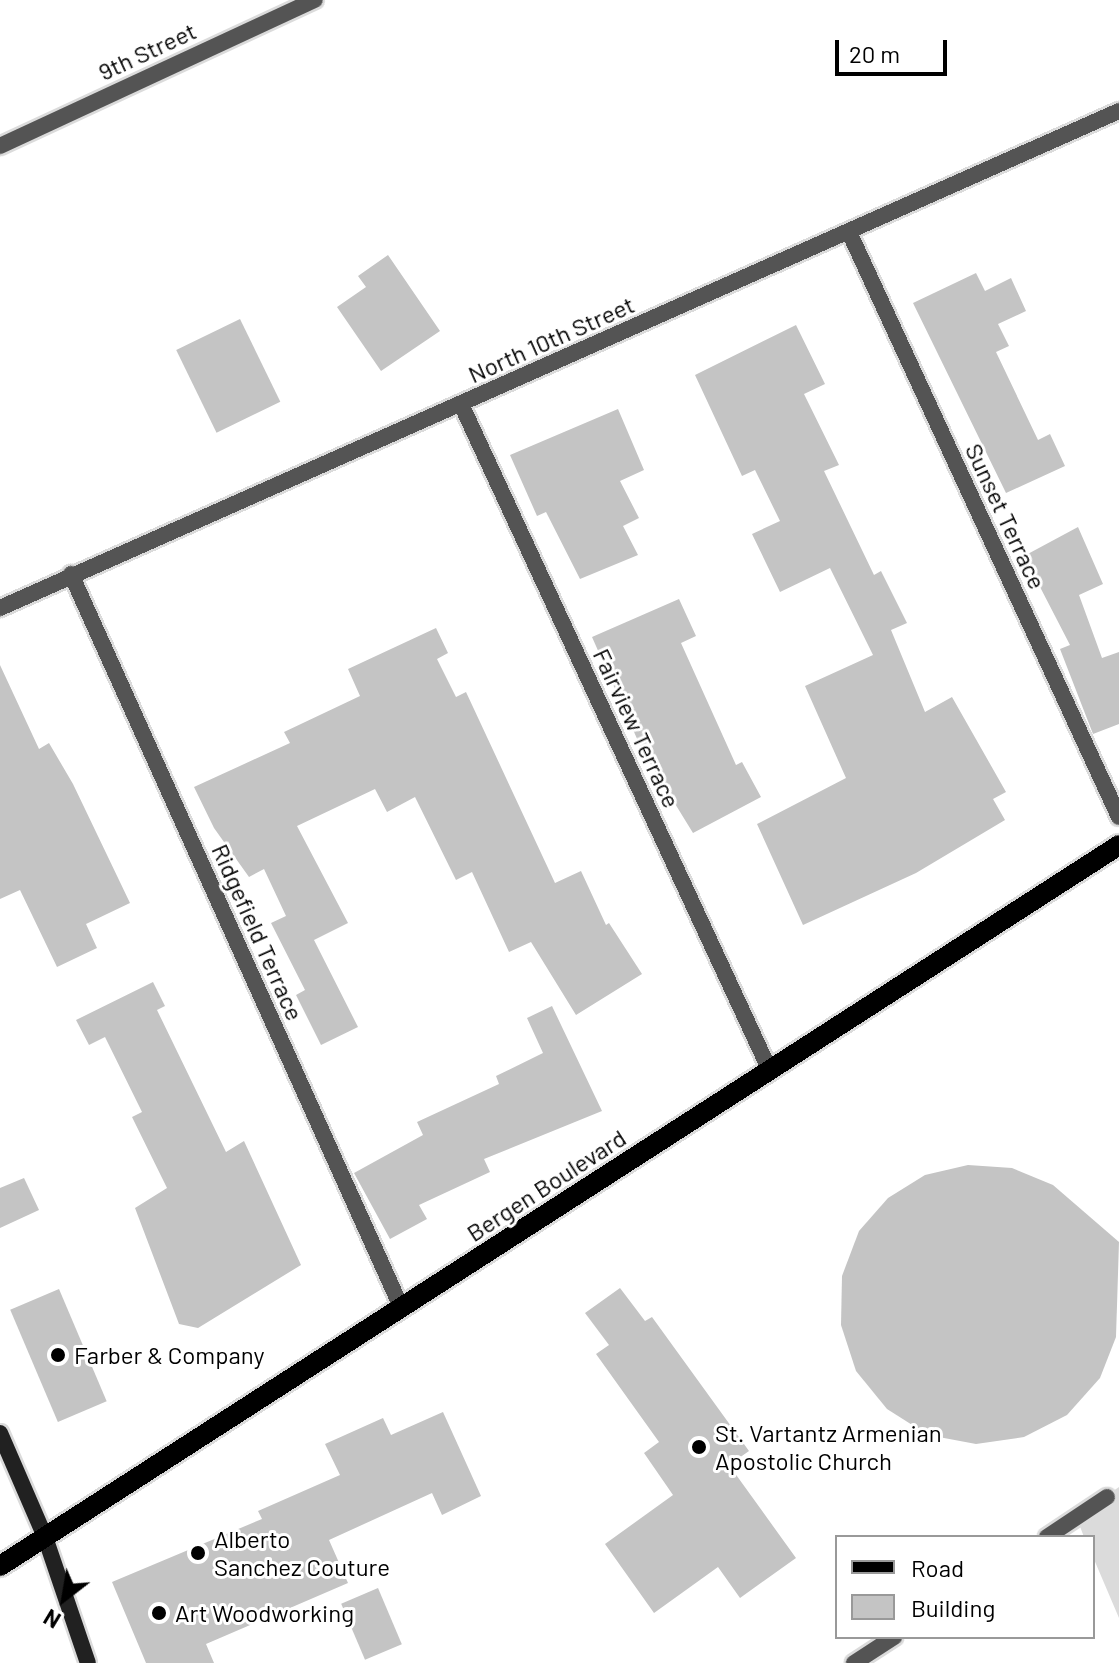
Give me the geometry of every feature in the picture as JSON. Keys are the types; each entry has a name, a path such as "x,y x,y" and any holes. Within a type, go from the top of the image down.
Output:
{"main road":[{"name":"Bergen Boulevard","path":"0,1566 1119,845"}],"street":[{"name":"9th Street","path":"0,146 315,0"},
{"name":"North 10th Street","path":"0,608 71,574 850,234 1119,111"},
{"name":"Sunset Terrace","path":"850,234 1119,817"},
{"name":"Fairview Terrace","path":"461,404 770,1071"},
{"name":"Ridgefield Terrace","path":"71,574 402,1309"},
{"path":"0,1433 45,1537 88,1663"},
{"path":"1050,1535 1107,1497"},
{"path":"854,1663 875,1657 892,1639"}],"shaded area":[{"path":"1119,1487 1119,1618 1095,1562 1095,1535 1083,1535 1076,1516"}],"building":[{"path":"388,255 440,331 381,371 337,307 366,287 358,276"},
{"path":"976,273 985,291 1011,278 1026,311 998,324 1009,346 996,352 1038,440 1050,434 1065,466 1006,493 913,303"},
{"path":"240,319 280,402 217,433 176,350"},
{"path":"796,325 825,384 804,394 839,465 824,471 874,575 881,571 907,623 891,630 925,712 952,697 1006,792 993,799 1005,820 916,873 803,925 757,824 846,778 805,686 873,655 830,568 780,592 752,534 780,521 755,470 742,476 695,375"},
{"path":"618,409 644,470 620,481 639,518 623,526 638,555 580,579 546,512 537,516 510,455"},
{"path":"1078,527 1103,584 1079,595 1102,658 1119,652 1119,724 1093,734 1060,649 1070,645 1024,556"},
{"path":"679,599 696,636 681,643 736,765 742,762 761,797 693,833 642,750 592,637"},
{"path":"436,628 448,653 437,659 456,697 466,692 555,883 581,871 606,925 609,923 642,974 576,1015 531,942 509,952 472,872 456,880 415,797 387,812 375,789 297,826 348,923 314,940 358,1027 321,1045 296,995 305,990 271,923 286,916 264,869 249,877 214,828 194,787 290,743 284,732 360,696 348,669"},
{"path":"0,665 39,749 49,743 73,784 130,903 86,924 97,948 57,967 20,890 0,899"},
{"path":"153,982 165,1006 157,1010 226,1152 244,1141 301,1265 198,1328 179,1324 135,1208 167,1188 132,1117 142,1112 105,1037 89,1045 76,1020"},
{"path":"552,1006 602,1111 484,1159 490,1172 419,1205 427,1219 390,1239 354,1173 423,1135 417,1122 499,1084 496,1076 543,1053 527,1018"},
{"path":"968,1165 1012,1168 1053,1185 1119,1242 1116,1337 1100,1378 1067,1415 1024,1437 976,1444 928,1435 887,1409 856,1371 841,1325 842,1276 859,1231 888,1198 925,1175"},
{"path":"24,1178 39,1210 0,1228 0,1188"},
{"name":"St. Vartantz Armenian Apostolic Church","path":"620,1288 645,1321 652,1317 749,1451 729,1465 796,1558 740,1598 718,1567 654,1613 605,1544 673,1495 644,1453 659,1442 596,1354 609,1345 585,1313"},
{"name":"Farber & Company","path":"59,1289 107,1401 58,1422 10,1310"},
{"path":"443,1412 481,1496 442,1515 432,1493 329,1540 348,1583 206,1644 214,1663 146,1663 112,1582 262,1519 258,1511 340,1475 325,1444 383,1418 391,1435"},
{"path":"378,1588 402,1644 365,1660 341,1604"}],"place":[{"name":"Farber & Company","path":"58,1355"},
{"name":"St. Vartantz Armenian Apostolic Church","path":"699,1447"},
{"name":"Alberto Sanchez Couture","path":"198,1553"},
{"name":"Art Woodworking","path":"159,1613"}]}
